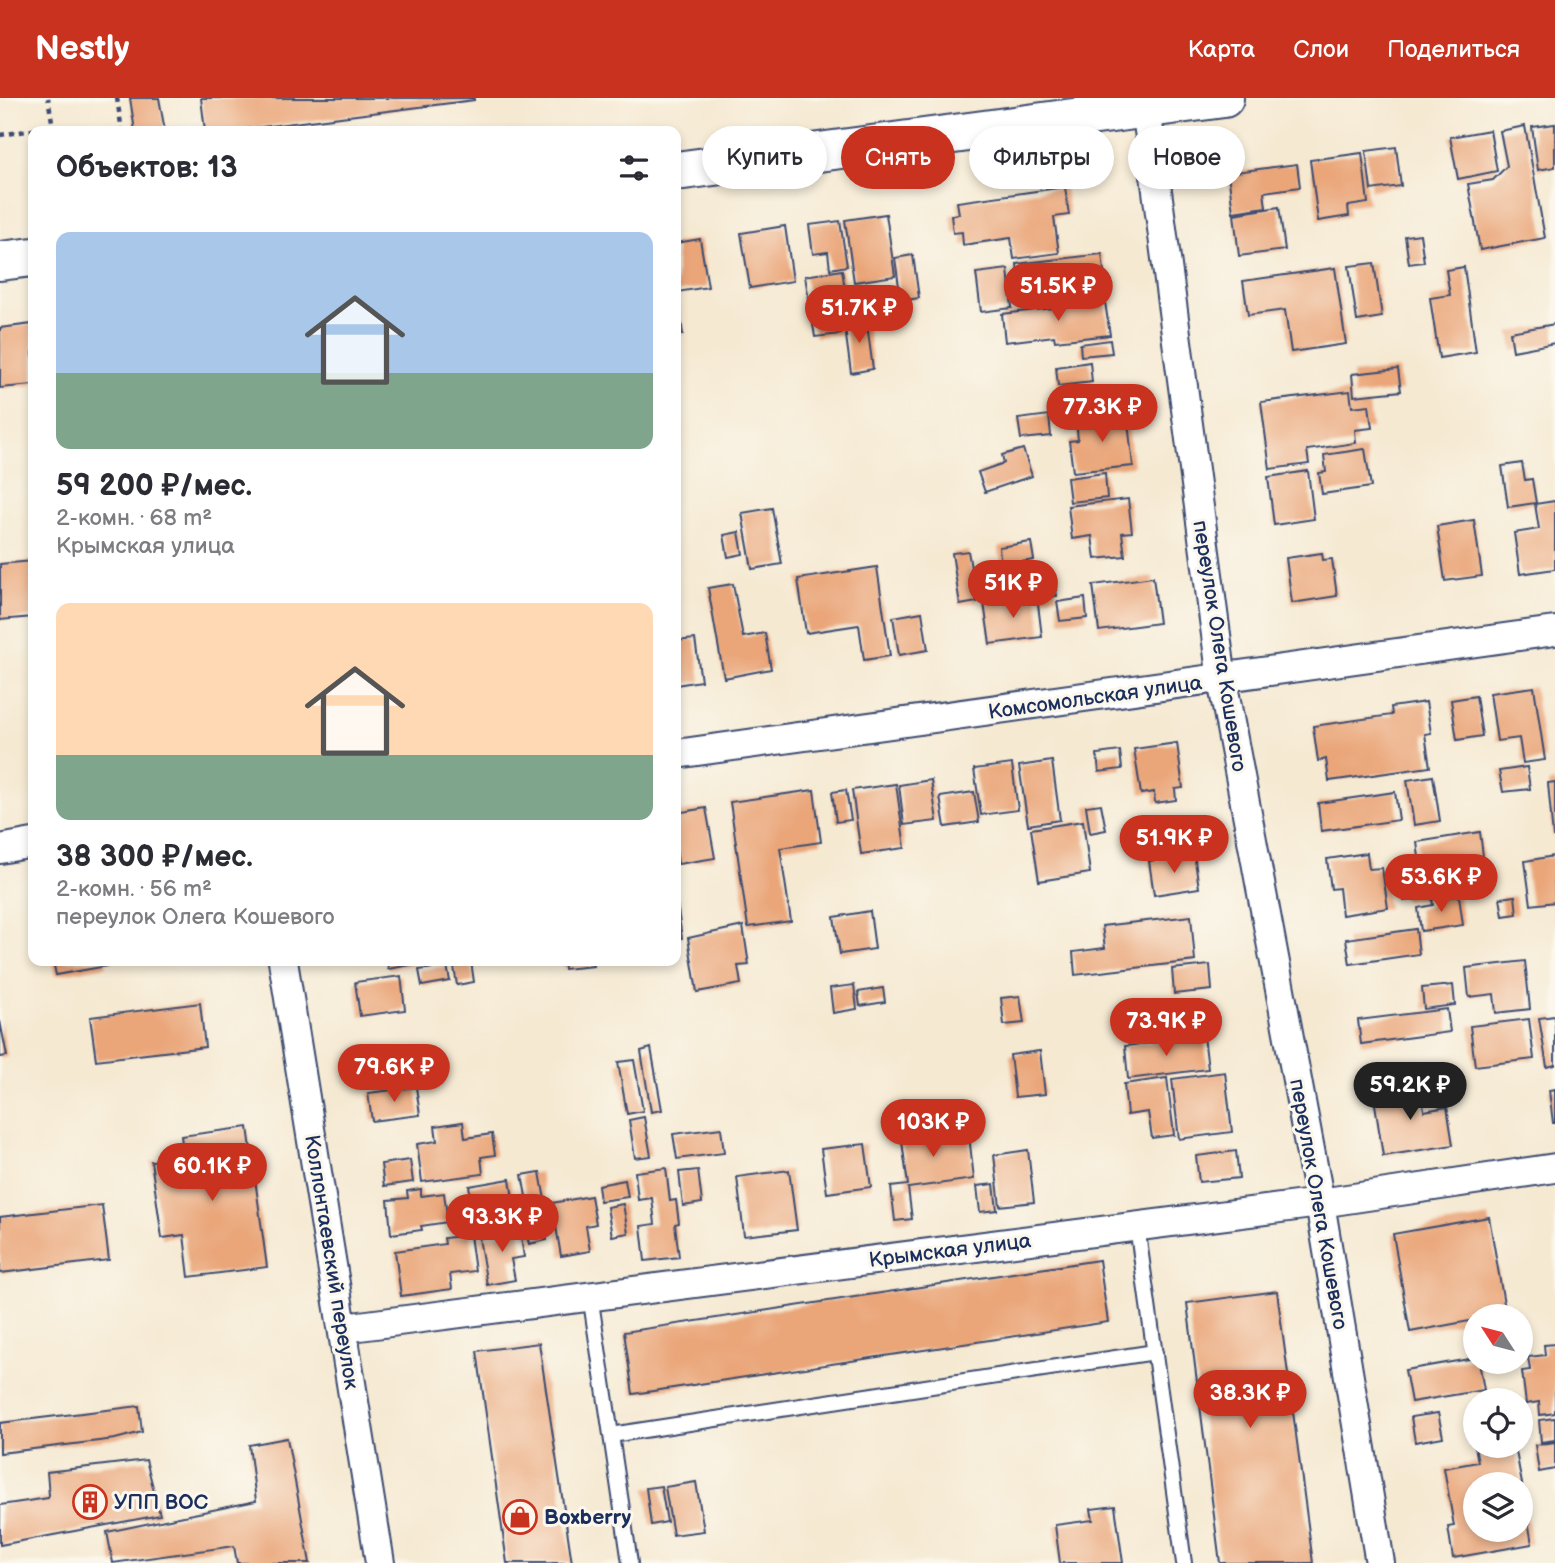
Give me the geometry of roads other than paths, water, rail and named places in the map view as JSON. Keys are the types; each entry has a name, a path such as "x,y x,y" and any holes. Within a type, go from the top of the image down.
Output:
{"street":[{"path":"681,170 1145,103 1224,98"},
{"name":"переулок Олега Кошевого","path":"1145,103 1222,680 1320,1203 1380,1563"},
{"path":"0,261 28,258"},
{"name":"Комсомольская улица","path":"681,753 1222,680 1555,631"},
{"path":"0,849 28,844"},
{"name":"Коллонтаевский переулок","path":"284,966 380,1563"},
{"name":"Крымская улица","path":"344,1328 1320,1203 1555,1168"}],"lane":[{"path":"1138,1226 1184,1563"},
{"path":"590,1295 630,1563"},
{"path":"611,1435 1155,1352"}],"place":[{"name":"УПП ВОС","path":"90,1502"},
{"name":"Boxberry","path":"520,1517"}]}
